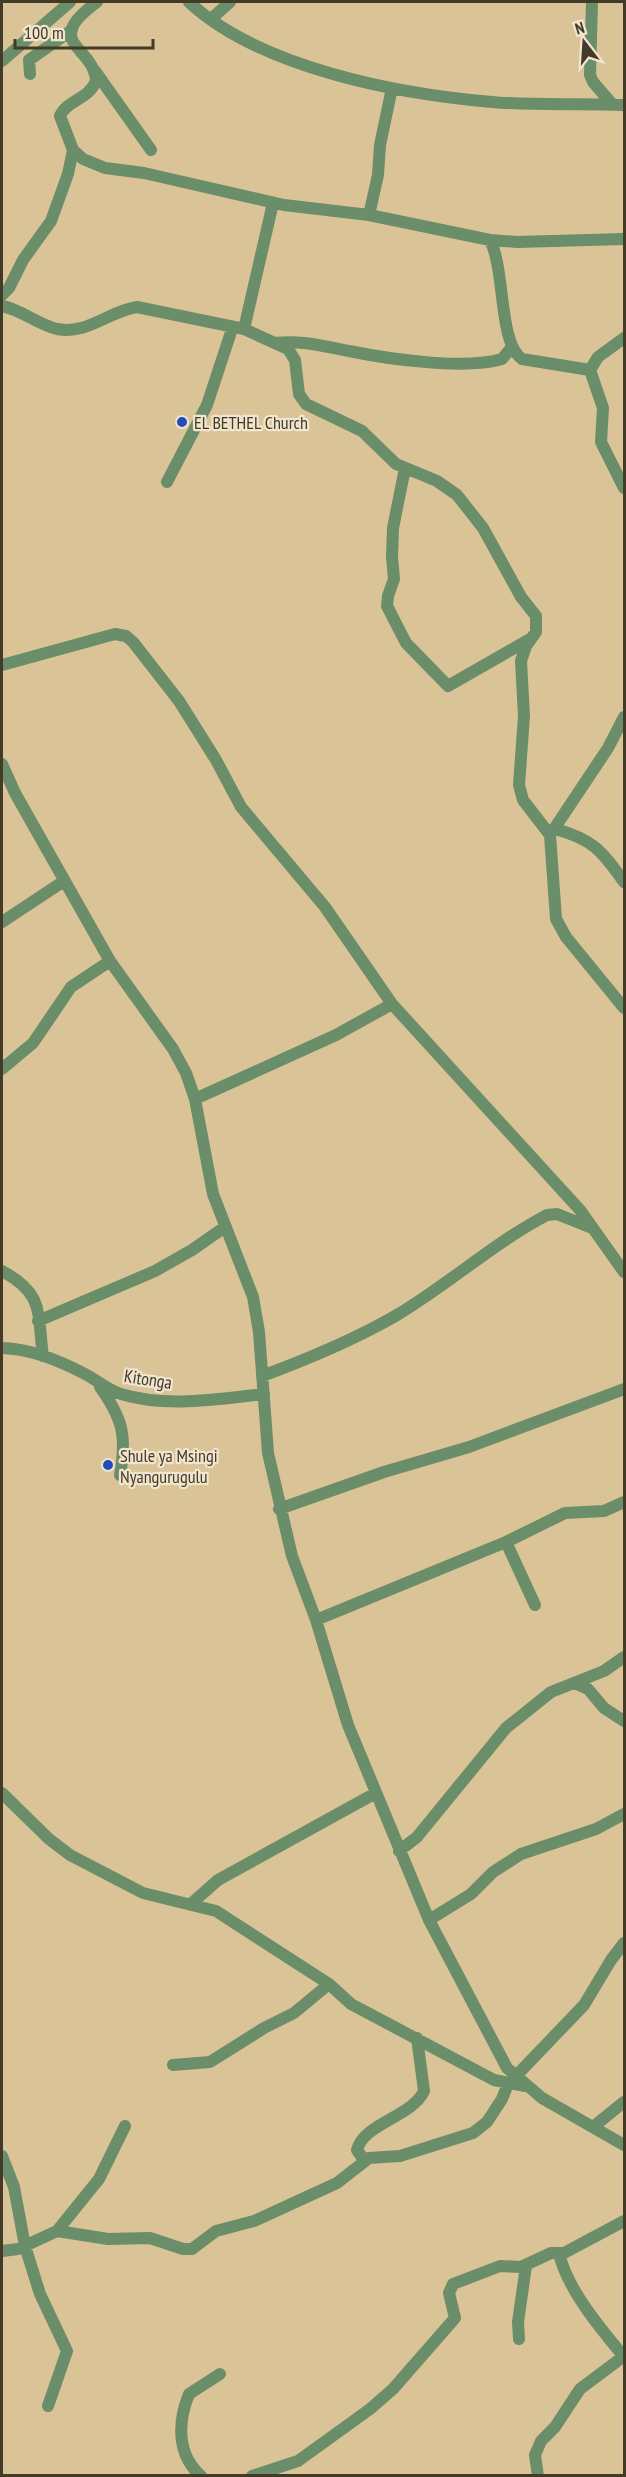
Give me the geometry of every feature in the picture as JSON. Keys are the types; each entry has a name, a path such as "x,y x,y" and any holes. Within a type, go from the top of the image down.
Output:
{"street":[{"path":"2,61 70,2"},
{"path":"30,74 29,60 72,30 78,17 97,2"},
{"path":"189,2 211,19 267,51 318,70 392,88 493,103 618,104"},
{"path":"211,19 230,2"},
{"path":"592,2 590,75 592,82 618,104"},
{"path":"72,30 74,43 152,150"},
{"path":"94,70 96,81 91,90 66,107 60,116 73,150 83,159 105,168 144,173 273,203 369,215 490,240 517,242 624,239"},
{"path":"369,215 392,88"},
{"path":"2,295 9,288 23,260 51,221 68,174 73,150"},
{"path":"167,482 207,405 238,329 273,203"},
{"path":"490,240 498,258 506,330 511,348 522,359 590,370"},
{"path":"2,306 21,311 46,325 59,329 87,327 123,309 137,307 238,329 288,349 295,360 301,399 362,430 389,458 448,488 457,495 477,520 521,597 536,616 537,625 521,662 524,716 519,785 523,800 552,832 574,834 595,846 624,882"},
{"path":"590,370 598,357 624,338"},
{"path":"274,344 311,343 383,357 467,363 502,359 511,348"},
{"path":"590,370 603,408 601,442 624,488"},
{"path":"405,468 393,528 394,579 387,601 393,622 406,643 448,686 532,638"},
{"path":"2,665 115,634 126,636 133,642 178,701 216,760 241,807 325,908 392,1004 476,1092 580,1210 624,1272"},
{"path":"624,717 608,748 552,832 556,919 566,937 624,1008"},
{"path":"2,764 64,881 110,961 173,1049 195,1100 202,1145 225,1227 253,1297 260,1332 268,1453 279,1509 292,1556 316,1620 348,1725 374,1794 429,1920 512,2080"},
{"path":"2,922 64,881"},
{"path":"2,1069 33,1043 71,987 110,961"},
{"path":"195,1100 336,1035 392,1004"},
{"path":"262,1376 345,1342 397,1315 439,1288 484,1252 547,1215 557,1214 593,1229"},
{"path":"38,1321 155,1271 192,1250 225,1227"},
{"path":"2,1270 19,1280 36,1299 43,1356"},
{"name":"Kitonga","path":"2,1348 26,1349 86,1374 95,1382 119,1394 168,1401 264,1394"},
{"path":"95,1382 110,1400 121,1425 124,1452 120,1475"},
{"path":"279,1509 342,1486 469,1447 624,1389"},
{"path":"316,1620 506,1542 565,1513 604,1511 624,1502"},
{"path":"506,1542 535,1605"},
{"path":"399,1851 421,1832 465,1775 506,1728 551,1692 604,1671 624,1657"},
{"path":"575,1683 588,1689 604,1708 624,1721"},
{"path":"2,1793 49,1839 70,1855 143,1893 192,1903 216,1911 329,1984 351,2004 494,2080 512,2080 525,2086 624,2145"},
{"path":"192,1903 218,1880 374,1794"},
{"path":"429,1920 471,1893 493,1872 521,1854 596,1829 624,1814"},
{"path":"57,2231 108,2239 150,2238 183,2249 192,2249 216,2231 254,2221 337,2183 364,2160 400,2156 473,2133 487,2122 512,2080 584,2005 624,1943"},
{"path":"173,2065 210,2062 264,2028 294,2013 329,1984"},
{"path":"364,2160 357,2150 363,2138 421,2097 424,2084 417,2038"},
{"path":"593,2127 624,2102"},
{"path":"2,2251 25,2246 57,2231 99,2180 125,2126"},
{"path":"2,2156 14,2187 25,2246 40,2294 67,2351 48,2406"},
{"path":"252,2475 298,2462 386,2397 455,2318 448,2293 453,2284 500,2265 526,2266 544,2255 569,2251 624,2221"},
{"path":"538,2475 535,2455 541,2441 555,2427 580,2389 624,2356 573,2291 559,2253"},
{"path":"519,2339 518,2322 526,2266"},
{"path":"201,2475 190,2463 179,2432 180,2422 189,2394 220,2374"}],"place":[{"name":"EL BETHEL Church","path":"182,422"},
{"name":"Shule ya Msingi Nyangurugulu","path":"108,1465"}]}
